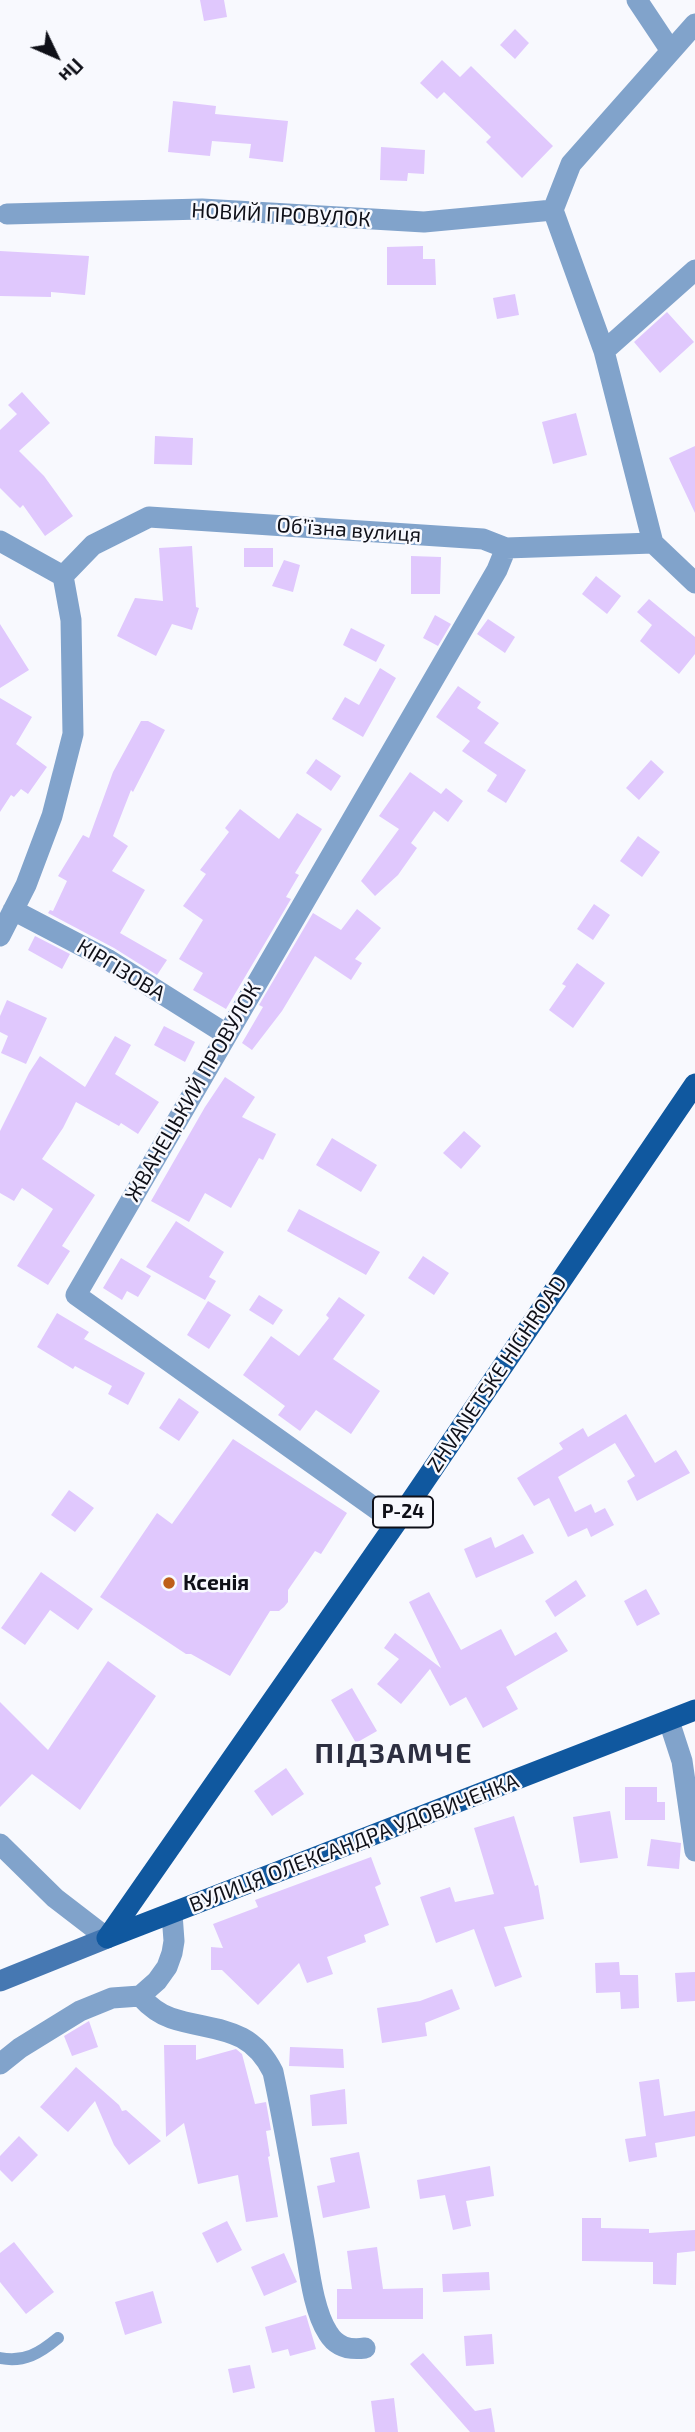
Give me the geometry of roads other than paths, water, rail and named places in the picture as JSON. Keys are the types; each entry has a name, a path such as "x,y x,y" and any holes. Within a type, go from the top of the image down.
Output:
{"main road":[{"name":"ZHVANETSKE HIGHROAD","path":"107,1938 396,1522 695,1084"},
{"name":"ВУЛИЦЯ ОЛЕКСАНДРА УДОВИЧЕНКА","path":"4,1978 695,1710"}],"street":[{"path":"637,0 671,51"},
{"path":"695,24 571,163 553,210 604,351 653,543 695,583"},
{"name":"НОВИЙ ПРОВУЛОК","path":"7,214 202,209 424,222 553,210"},
{"path":"604,351 695,271"},
{"name":"Обʼїзна вулиця","path":"63,576 93,545 149,517 483,539 506,548 653,543"},
{"path":"0,541 63,576 71,620 72,734 52,816 26,885 0,936"},
{"name":"ЖВАНЕЦЬКИЙ ПРОВУЛОК","path":"396,1522 76,1295 490,582 506,548"},
{"name":"КІРГІЗОВА","path":"13,910 107,959 226,1034"},
{"path":"669,1721 682,1761 695,1851"},
{"path":"0,1844 55,1898 107,1938"},
{"path":"0,2064 20,2048 80,2011 112,1998 140,1997 158,1981 172,1953 172,1914"},
{"path":"140,1997 153,2009 170,2018 219,2028 238,2036 267,2059 275,2079 311,2280 323,2322 328,2334 342,2347 353,2350 365,2348"}],"lane":[{"path":"0,2358 15,2360 33,2356 58,2338"}],"place":[{"name":"Ксенія","path":"169,1583"}],"district":[{"name":"ПІДЗАМЧЕ","path":"394,1754"}]}
